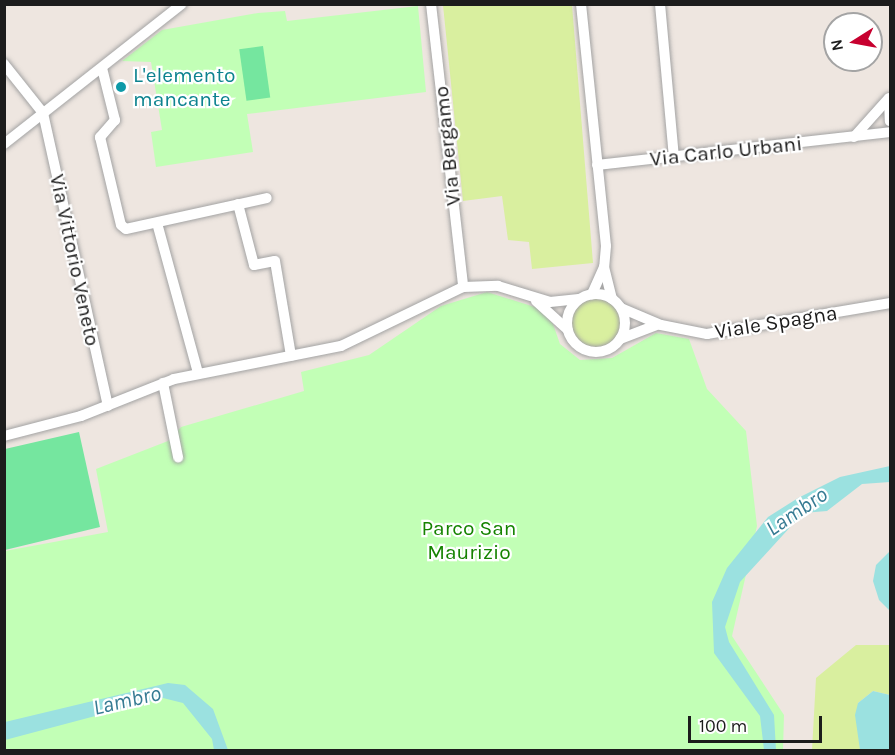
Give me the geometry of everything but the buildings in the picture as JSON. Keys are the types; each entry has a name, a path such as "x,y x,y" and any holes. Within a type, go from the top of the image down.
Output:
{"street":[{"path":"4,144 182,4"},
{"name":"Via Bergamo","path":"431,4 463,287"},
{"path":"531,297 568,330 576,344 594,352 620,339 625,326 621,308 612,298 604,267 597,165 581,4"},
{"path":"660,4 675,157"},
{"path":"4,64 43,113"},
{"path":"102,68 115,120 100,137 121,225 126,229 267,198"},
{"path":"889,97 891,121"},
{"path":"854,136 889,97"},
{"name":"Via Vittorio Veneto","path":"43,113 108,406"},
{"name":"Via Carlo Urbani","path":"597,165 891,132"},
{"path":"238,204 254,265 274,261 291,356"},
{"path":"157,223 198,373"},
{"path":"592,294 604,267"},
{"path":"4,436 108,406 163,383 198,373 291,356 355,341 391,318 463,287 498,286 531,297 579,299 592,294 612,298"},
{"path":"568,330 568,313 579,299"},
{"name":"Viale Spagna","path":"621,308 661,325 718,333 891,303"},
{"name":"Viale Spagna","path":"620,339 661,325"},
{"path":"163,383 178,457"}],"green space":[{"path":"443,5 572,5 593,263 532,269 529,242 508,240 502,196 463,201"},
{"path":"418,6 426,92 247,114 253,152 156,167 151,132 162,130 151,62 122,61 162,30 258,13 285,11 287,21"},
{"path":"263,46 270,97 246,101 239,49"},
{"name":"Parco San Maurizio","path":"487,292 538,308 553,324 560,344 580,360 612,358 656,333 689,339 707,389 746,431 757,526 732,636 784,715 783,750 5,750 5,551 108,532 96,469 168,441 181,427 304,391 301,372 369,355 441,306"},
{"path":"591,299 601,299 613,306 620,318 620,328 613,340 601,347 591,347 576,336 572,328 572,318 583,303"},
{"path":"79,432 100,527 5,550 5,449"},
{"path":"856,645 890,645 890,695 873,691 858,703 860,750 812,750 816,678"}],"water":[{"name":"Lambro","path":"890,466 890,482 862,484 827,511 803,513 740,582 725,627 729,642 774,715 776,750 764,750 760,716 714,653 712,602 727,568 768,517 798,498 840,477"},
{"path":"890,551 890,611 879,600 873,581 876,565"},
{"name":"Lambro","path":"168,683 185,685 213,709 228,750 214,750 212,739 183,703 163,698 5,740 5,722"},
{"path":"873,691 890,695 890,750 860,750 855,715 858,703"}],"place":[{"name":"L'elemento mancante","path":"121,87"}]}
